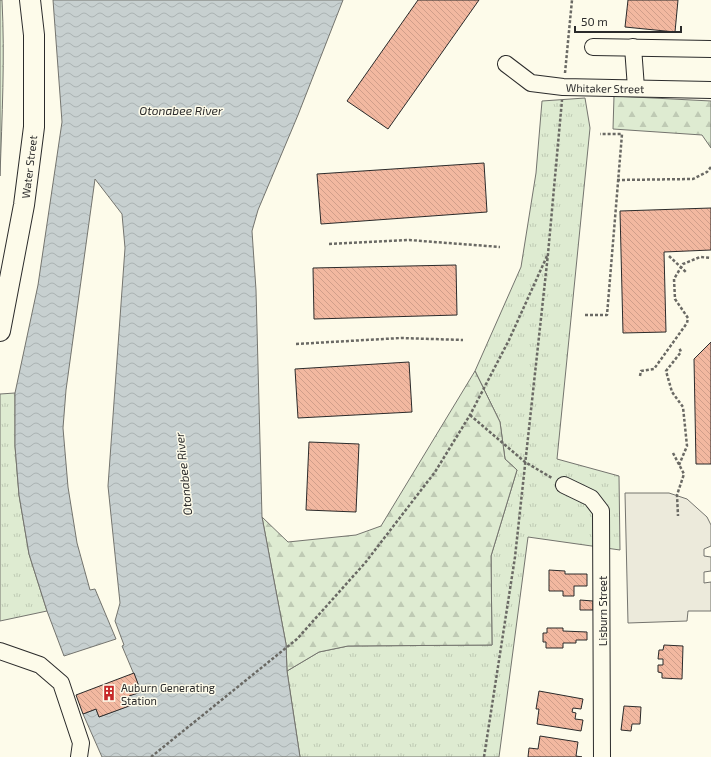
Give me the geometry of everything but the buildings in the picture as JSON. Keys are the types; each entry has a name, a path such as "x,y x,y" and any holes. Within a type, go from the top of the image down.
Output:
{"main road":[{"name":"Water Street","path":"0,332 24,205 34,127 34,36 30,0"}],"street":[{"path":"593,47 711,49"},
{"path":"634,47 636,88"},
{"name":"Whitaker Street","path":"506,64 531,83 563,87 711,90"},
{"name":"Lisburn Street","path":"564,484 591,498 601,511 602,757"},
{"path":"0,651 40,665 61,683 81,743 79,757"}],"path":[{"path":"484,757 515,557 556,178 572,0"},
{"path":"585,315 606,315 622,134 600,134"},
{"path":"617,180 693,179 707,172 711,166"},
{"path":"329,244 409,240 500,247"},
{"path":"151,757 297,639 365,563 435,472 470,415 509,340 548,254"},
{"path":"670,256 687,273"},
{"path":"640,376 641,371 654,369 687,323 688,318 674,299 674,279 683,264 700,257 711,258"},
{"path":"296,344 401,338 463,340"},
{"path":"679,347 681,352 666,371 672,392 683,407 686,446 679,465"},
{"path":"470,415 525,462 564,484"},
{"path":"673,453 684,474 677,494 678,516"}],"green space":[{"path":"0,0 2,0 3,88 0,176"},
{"path":"614,96 711,101 711,148 702,135 613,129"},
{"path":"585,98 590,128 557,459 619,476 620,550 528,537 499,757 300,757 287,671 319,652 348,646 492,645 491,556 517,470 505,459 500,422 475,371 521,267 536,173 542,101"},
{"path":"475,371 500,422 505,459 517,470 491,556 492,645 348,646 319,652 287,671 286,644 262,517 288,542 356,535 381,526"},
{"path":"15,393 15,446 19,495 29,554 47,611 0,621 0,394"}],"shaded area":[{"path":"625,493 669,493 687,499 707,517 711,525 711,546 704,549 704,556 711,557 711,571 704,572 704,583 711,582 711,611 688,611 687,621 628,623"}],"water":[{"name":"Otonabee River","path":"53,0 343,0 298,115 258,210 252,231 256,290 262,517 286,644 287,671 300,757 102,757 83,714 96,709 99,717 131,705 129,696 141,691 122,646 124,645 115,621 120,603 108,486 125,248 122,214 95,179 66,390 63,428 68,487 77,543 90,590 95,589 116,639 64,656 47,611 29,554 19,495 15,446 15,393 38,285 62,122"}],"place":[{"name":"Auburn Generating Station","path":"109,693"}]}
